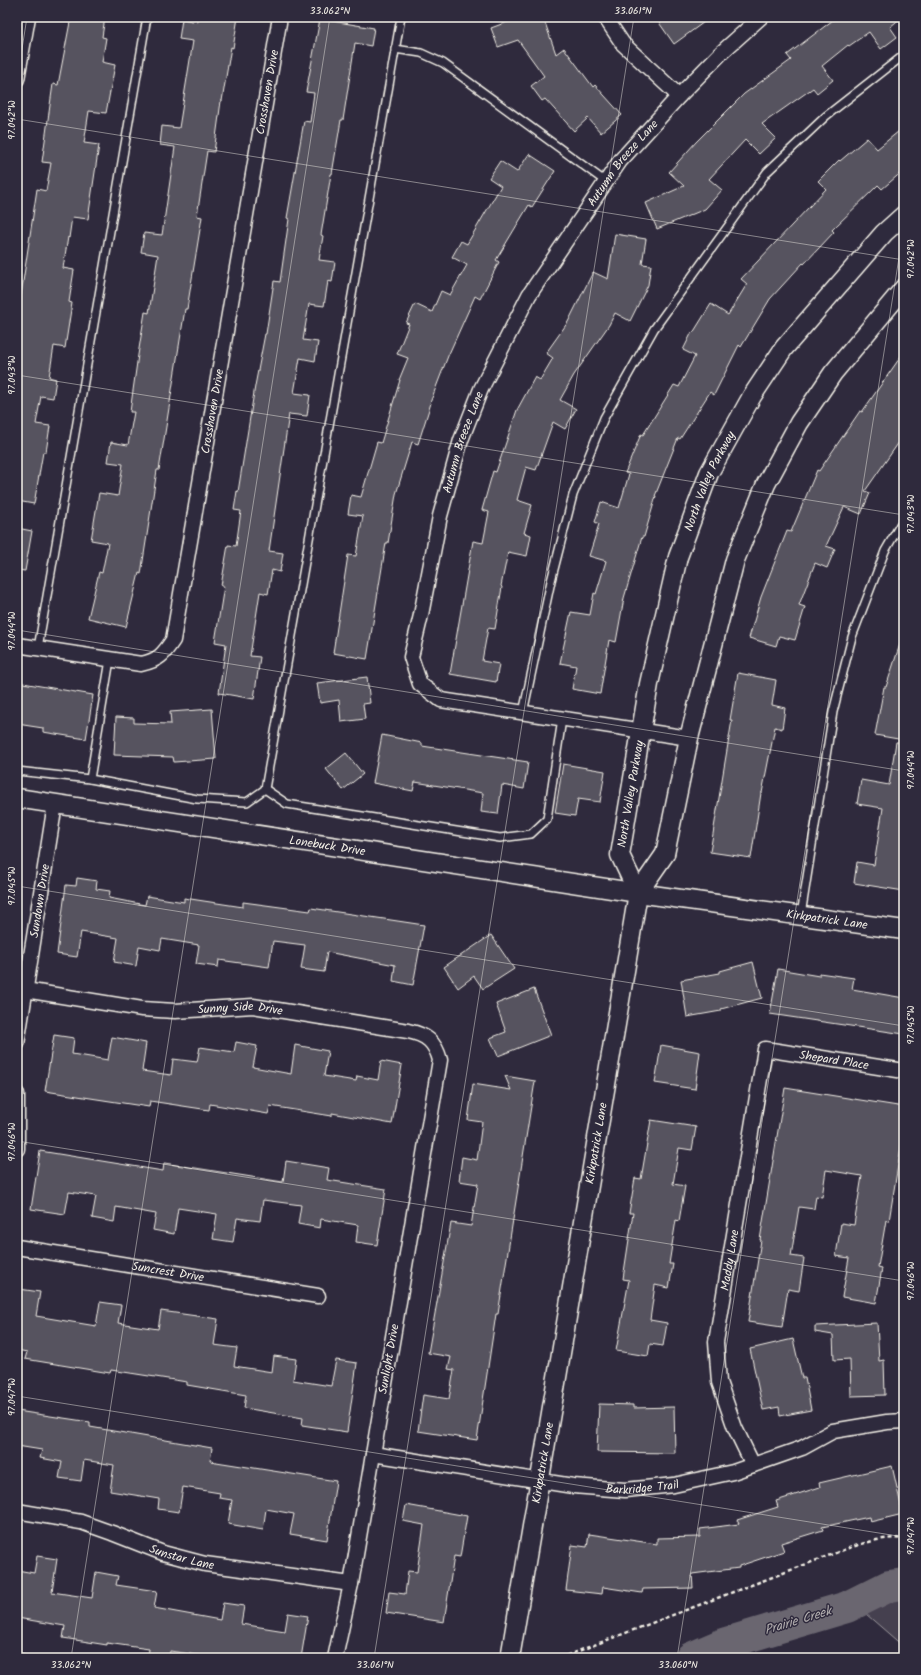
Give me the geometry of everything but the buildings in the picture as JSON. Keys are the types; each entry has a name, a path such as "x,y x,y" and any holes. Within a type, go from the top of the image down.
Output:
{"street":[{"path":"17,79 28,17"},
{"name":"Crosshaven Drive","path":"17,645 141,664 156,660 166,652 173,640 280,17"},
{"path":"605,17 623,44 679,96"},
{"name":"Autumn Breeze Lane","path":"689,738 441,700 420,684 411,657 440,516 461,440 481,389 529,295 620,161 679,96 722,52 762,17"},
{"name":"North Valley Parkway","path":"638,892 620,855 650,684 678,557 709,473 752,396 784,348 884,233 904,215"},
{"path":"638,892 665,854 689,738 735,560 766,484 799,423 833,373 904,288"},
{"name":"Lonebuck Drive","path":"17,798 638,892"},
{"name":"Sundown Drive","path":"17,1044 55,804"},
{"name":"Kirkpatrick Lane","path":"510,1658 638,892 904,930"},
{"name":"Sunny Side Drive","path":"25,990 142,1009 175,1011 253,1006 408,1030 420,1034 429,1040 436,1048 440,1060"},
{"name":"Shepard Place","path":"764,1049 904,1072"},
{"name":"Maddy Lane","path":"753,1465 735,1428 718,1382 716,1342 764,1049"},
{"name":"Sunlight Drive","path":"335,1658 351,1584 440,1060"},
{"path":"17,1094 17,1150"},
{"name":"Suncrest Drive","path":"17,1247 318,1296"},
{"name":"Barkridge Trail","path":"373,1454 573,1486 625,1490 674,1485 732,1472 802,1448 833,1431 887,1422 904,1421"},
{"name":"Sunstar Lane","path":"17,1511 81,1522 163,1553 205,1564 351,1584"}],"lane":[{"path":"38,648 147,17"},
{"path":"17,771 90,779 197,799 247,802 265,789 401,17"},
{"path":"395,49 421,53 443,63 606,182"},
{"path":"523,713 552,581 573,495 604,418 654,329 767,172 826,116 904,56"},
{"path":"801,915 832,712 852,637 885,551 904,518"},
{"path":"90,779 110,660"},
{"path":"265,789 287,804 500,838 531,834 546,819 562,719"}],"path":[{"path":"560,1658 846,1549 873,1541 897,1538 904,1539"}],"shaded area":[{"path":"904,1584 904,1647 851,1601"}],"waterway":[{"name":"Prairie Creek","path":"691,1658 726,1643 847,1607 889,1586 904,1584"}]}
